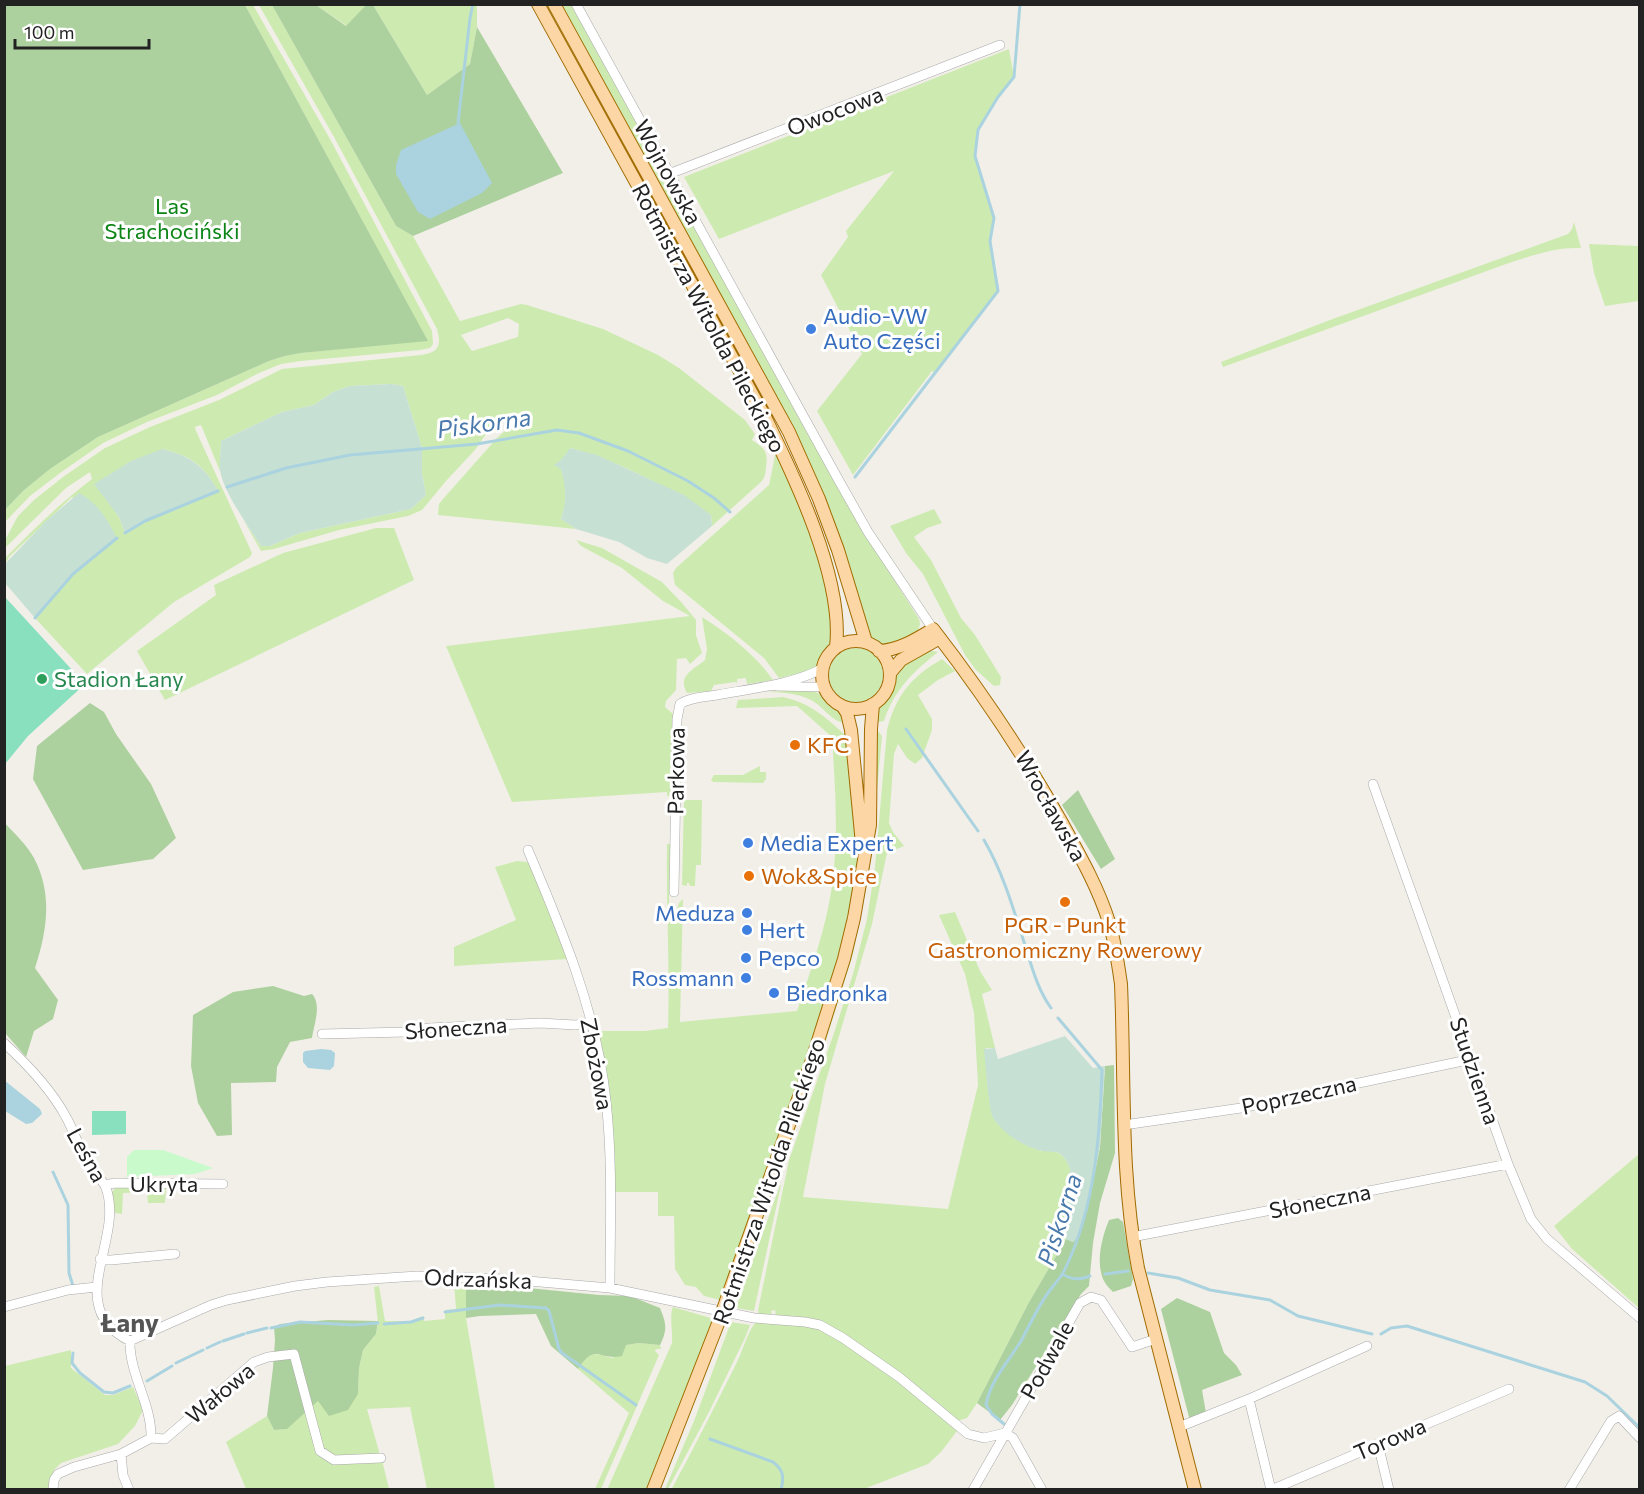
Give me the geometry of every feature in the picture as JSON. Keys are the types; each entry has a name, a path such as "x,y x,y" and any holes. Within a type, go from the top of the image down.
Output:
{"main road":[{"name":"Rotmistrza Witolda Pileckiego","path":"538,4 766,419 794,477 828,573 835,614 836,647"},
{"name":"Rotmistrza Witolda Pileckiego","path":"555,4 789,432 819,499 838,550 866,642"},
{"path":"879,651 937,634"},
{"path":"890,673 901,660 937,634"},
{"name":"Wrocławska","path":"937,634 987,700 1028,764 1086,868 1108,921 1120,984 1124,1125 1132,1237 1195,1490"},
{"path":"850,641 866,642 879,651 887,661 890,673 886,691 873,704 858,709 843,707 831,698 824,687 823,668 828,655 836,647 850,641"},
{"name":"Rotmistrza Witolda Pileckiego","path":"653,1490 726,1301 837,986 854,918 870,825 873,704"},
{"name":"Rotmistrza Witolda Pileckiego","path":"843,707 847,713 851,730 863,865"}],"street":[{"name":"Wojnowska","path":"576,4 760,339"},
{"name":"Owocowa","path":"669,174 1000,45"},
{"name":"Wrocławska","path":"760,339 868,532 937,634"},
{"path":"768,686 823,668"},
{"path":"768,686 824,687"},
{"name":"Parkowa","path":"674,892 677,719 680,704 694,699 768,686"},
{"name":"Studzienna","path":"1373,784 1508,1164 1531,1219 1547,1239 1640,1318"},
{"name":"Zbożowa","path":"528,850 581,985 598,1048 607,1111 610,1288"},
{"name":"Słoneczna","path":"322,1034 408,1032 439,1027 590,1023"},
{"name":"Leśna","path":"4,1043 43,1085 65,1115 88,1164 105,1185 111,1218 100,1259 97,1287"},
{"name":"Poprzeczna","path":"1124,1125 1241,1108 1472,1059"},
{"name":"Słoneczna","path":"1132,1237 1508,1164"},
{"name":"Ukryta","path":"105,1185 115,1183 224,1184"},
{"path":"100,1259 175,1254"},
{"name":"Odrzańska","path":"130,1341 227,1300 327,1282 417,1276 506,1279 610,1288 754,1318 820,1325 899,1377 961,1430 977,1438 1005,1433"},
{"path":"4,1307 68,1290 97,1287 105,1323 115,1333 130,1341 132,1362 149,1416 150,1438"},
{"name":"Podwale","path":"973,1490 1080,1303 1096,1297 1107,1307 1132,1347 1156,1339"},
{"path":"1179,1427 1249,1399 1367,1346"},
{"name":"Wałowa","path":"53,1490 54,1480 58,1474 74,1467 121,1454 150,1438 165,1439 254,1362 268,1357 294,1354 320,1451 334,1460 381,1458"},
{"name":"Torowa","path":"1271,1490 1509,1389"},
{"path":"1249,1399 1271,1490"},
{"path":"1569,1490 1611,1421 1619,1416 1640,1438"},
{"path":"1005,1433 1013,1438 1042,1490"},
{"path":"1378,1444 1389,1490"},
{"path":"121,1454 123,1475 129,1490"}],"green space":[{"name":"Las Strachociński","path":"5,4 245,5 428,341 301,353 269,361 98,437 50,469 23,491 5,510"},
{"path":"245,5 253,5 330,139 432,331 433,344 430,348 420,350 281,364 259,373 217,395 147,422 103,443 30,496 5,522 5,510 23,491 50,469 98,437 269,361 301,353 427,340"},
{"path":"259,5 272,5 396,226 413,236 460,321 521,304 527,305 603,329 658,355 679,368 745,420 755,434 752,440 766,454 764,478 712,526 711,515 660,485 608,460 570,448 561,469 565,483 566,502 561,519 576,529 438,515 439,504 443,499 497,438 517,420 509,416 488,431 475,450 422,510 408,516 339,530 261,551 243,519 261,546 270,546 300,533 411,509 426,495 422,473 422,448 403,386 391,384 350,386 333,392 314,405 282,412 221,441 220,471 201,425 195,427 196,431 252,553 250,557 174,602 87,674 35,618 73,574 117,538 72,497 9,557 5,564 5,558 26,537 92,479 90,472 66,488 5,548 5,540 18,516 34,500 105,448 150,427 219,400 282,369 421,355 435,350 439,344 437,329 334,137","holes":["508,318 519,324 518,337 472,351 461,335","162,449 195,462 207,474 218,491 145,521 125,533 119,517 107,500"]},
{"path":"272,5 316,5 346,26 366,5 373,5 427,95 470,64 477,27 563,173 413,236 396,226"},
{"path":"316,5 366,5 347,26"},
{"path":"373,5 477,5 477,27 470,64 427,95"},
{"path":"545,5 549,5 774,416 771,418"},
{"path":"561,5 571,5 853,515 919,619 917,634 907,640 882,645 868,637 828,507 811,465 752,352"},
{"path":"1009,49 1014,77 998,97 978,130 975,156 994,218 990,241 998,291 935,373 932,371 853,475 817,411 862,354 821,275 848,237 846,231 894,171 719,239 684,177"},
{"path":"1574,222 1581,248 1552,251 1506,264 1223,367 1221,362 1568,234"},
{"path":"1589,244 1639,246 1639,301 1605,306 1594,273"},
{"path":"391,384 403,386 422,448 422,473 426,495 411,509 300,533 270,546 261,546 237,509 222,479 221,441 282,412 314,405 333,392 350,386"},
{"path":"570,448 597,455 684,495 711,515 712,526 667,564 647,558 619,542 576,529 561,519 565,488 561,469 554,465"},
{"path":"162,449 181,455 202,468 218,491 145,521 125,533 119,517 94,484 131,461"},
{"path":"776,451 811,535 827,589 832,626 832,639 818,665 805,672 779,678 764,658 675,585 673,573 769,485"},
{"path":"79,493 97,507 117,538 73,574 35,618 5,583 5,564 46,521"},
{"path":"934,509 942,523 927,528 914,537 931,560 961,618 975,635 1001,677 1000,685 994,686 976,670 965,655 923,574 906,553 890,526"},
{"path":"376,528 394,528 414,580 165,700 137,651 216,595 214,585 283,553"},
{"path":"576,540 602,548 662,582 696,620 696,635 702,653 690,664 686,658 677,659 676,690 666,701 665,707 673,714 672,796 667,796 667,792 512,802 446,646 690,616 663,601 622,568 581,546"},
{"name":"Stadion Łany","path":"5,597 85,684 28,736 5,764"},
{"path":"702,617 740,645 773,680 747,684 746,678 737,679 737,683 714,685 711,691 687,693 684,687 685,678 691,670 705,660 707,649"},
{"path":"856,648 866,650 875,656 881,665 883,675 881,685 875,694 866,700 856,702 846,700 837,694 831,685 829,675 831,665 837,656 846,650"},
{"path":"928,650 938,652 905,682 893,700 884,721 877,722 878,710 892,689 895,674 900,665"},
{"path":"942,659 955,671 918,695 932,719 932,730 922,758 915,764 907,758 898,744 894,754 889,823 904,846 887,853 872,924 825,1084 803,1197 948,1209 978,1085 974,1013 965,974 939,915 955,912 980,971 992,990 982,994 995,1048 986,1048 987,1071 1040,1151 1059,1153 1065,1158 1070,1168 1066,1239 1028,1304 977,1403 967,1418 957,1421 895,1369 828,1324 815,1319 776,1316 775,1310 771,1311 772,1316 759,1315 758,1310 789,1160 834,1033 853,974 867,919 875,867 887,730 895,707 906,688 913,680"},
{"path":"809,690 825,698 847,723 837,721 805,697 786,693 759,692"},
{"path":"783,697 809,707 844,734 848,733 855,786 859,857 846,931 831,987 720,1300 704,1296 696,1287 685,1285 675,1269 674,1216 658,1216 658,1192 613,1192 597,1031 645,1031 668,1028 667,844 670,844 669,908 677,909 683,899 680,1022 797,1011 818,949 832,886 836,830 835,793 832,737 797,706 736,708 738,700"},
{"path":"90,703 104,712 116,734 151,784 176,838 153,859 83,870 33,779 37,746"},
{"path":"876,732 882,736 869,874 853,954 826,1040 733,1303 731,1303 841,988"},
{"path":"760,766 760,772 766,772 766,779 763,783 713,782 711,780 714,775 743,775"},
{"path":"1078,790 1115,859 1101,869 1062,805"},
{"path":"684,800 702,800 701,865 696,865 695,886 690,886 689,883 687,886 682,885"},
{"path":"4,822 28,848 44,885 45,926 35,968 58,1000 53,1019 34,1031 26,1057 5,1033"},
{"path":"517,861 527,862 533,868 568,959 454,966 454,947 516,920 495,867"},
{"path":"273,986 304,996 312,994 315,998 317,1009 312,1038 290,1042 277,1067 276,1082 231,1083 232,1135 217,1136 198,1103 191,1066 193,1015 233,992"},
{"path":"1065,1036 1093,1068 1105,1066 1100,1147 1079,1237 1073,1242 1066,1239 1070,1168 1063,1156 1057,1152 1038,1150 1025,1145 1007,1133 993,1118 984,1049 995,1048 998,1059"},
{"path":"1114,1065 1115,1153 1100,1203 1089,1286 1081,1294 1012,1405 1000,1420 977,1403 1028,1304 1066,1239 1073,1242 1090,1196 1100,1147 1105,1066"},
{"path":"92,1111 126,1111 126,1134 92,1135"},
{"path":"134,1150 163,1150 213,1168 195,1174 127,1177 127,1157"},
{"path":"1639,1154 1639,1308 1572,1249 1554,1226"},
{"path":"780,1185 754,1311 736,1308"},
{"path":"119,1187 166,1187 165,1203 148,1203 147,1192 123,1193 122,1214 115,1213 112,1192"},
{"path":"1118,1218 1123,1222 1133,1279 1131,1286 1113,1292 1101,1274 1100,1258 1109,1220"},
{"path":"469,1282 466,1291 466,1318 495,1489 427,1489 410,1407 367,1409 380,1455 332,1455 323,1450 312,1406 318,1401 358,1394 359,1368 363,1350 376,1334 378,1323 374,1287 379,1286 385,1321 411,1321 423,1316 424,1321 445,1319 445,1310 456,1309 454,1283"},
{"path":"469,1282 630,1296 660,1308 665,1322 664,1335 660,1345 639,1343 626,1345 622,1356 594,1354 589,1356 578,1369 551,1346 536,1314 466,1318 466,1291"},
{"path":"1177,1298 1210,1312 1224,1353 1242,1375 1202,1390 1206,1413 1190,1421 1161,1309"},
{"path":"673,1307 714,1319 646,1489 607,1490 672,1343 671,1314"},
{"path":"328,1320 378,1321 376,1334 363,1350 359,1368 358,1394 348,1410 329,1416 318,1401 287,1429 274,1430 267,1416 273,1368 274,1327 280,1324"},
{"path":"731,1322 750,1325 709,1412 668,1489 665,1489 694,1421"},
{"path":"756,1322 815,1326 824,1330 904,1385 957,1431 941,1452 928,1464 864,1489 671,1490"},
{"path":"639,1343 660,1345 661,1349 655,1351 659,1355 601,1489 595,1489 629,1413 578,1369 592,1354 613,1358 626,1345"},
{"path":"71,1350 71,1368 105,1395 113,1395 133,1387 143,1410 135,1426 118,1444 61,1463 54,1470 50,1489 5,1490 5,1366"},
{"path":"306,1412 321,1456 382,1460 389,1489 246,1489 226,1442 267,1416 274,1430 286,1429"}],"water":[{"path":"460,123 492,183 482,193 430,219 418,212 396,174 396,165 401,150"},
{"path":"321,1049 335,1053 334,1066 330,1070 308,1068 303,1062 303,1053"},
{"path":"4,1080 40,1109 42,1114 32,1123 26,1124 5,1111"}],"waterway":[{"path":"458,123 473,4"},
{"path":"855,477 998,291 990,241 994,218 975,156 978,130 998,97 1014,77 1020,4"},
{"name":"Piskorna","path":"227,487 286,468 350,455 477,444 557,430 579,433 628,451 688,481 730,512"},
{"name":"Piskorna","path":"125,533 145,521 218,491"},
{"name":"Piskorna","path":"35,618 73,574 117,538"},
{"name":"Piskorna","path":"906,729 978,831"},
{"name":"Piskorna","path":"984,840 1006,888 1038,983 1051,1008"},
{"name":"Piskorna","path":"1004,1424 992,1414 986,1405 988,1396 995,1380 1021,1341 1040,1305 1064,1271 1084,1220 1094,1170 1100,1120 1102,1070 1058,1018"},
{"path":"53,1172 68,1205 69,1273 73,1286"},
{"path":"1105,1274 1128,1271"},
{"path":"1148,1273 1178,1278 1210,1290 1270,1300 1298,1316 1372,1334"},
{"path":"1062,1274 1076,1279 1090,1276"},
{"path":"445,1312 500,1305 546,1308 549,1311 562,1353 636,1405"},
{"path":"384,1324 411,1322 423,1318"},
{"path":"271,1328 300,1322 354,1325 378,1323"},
{"path":"1381,1334 1391,1328 1407,1326 1585,1382 1607,1396 1640,1428"},
{"path":"247,1333 267,1328"},
{"path":"223,1341 244,1334"},
{"path":"207,1348 220,1342"},
{"path":"176,1363 203,1350"},
{"path":"73,1353 72,1363 80,1373 104,1392 113,1393 130,1386"},
{"path":"147,1381 172,1366"},
{"path":"710,1439 773,1462 782,1474 781,1490"}],"place":[{"name":"Audio-VW Auto Części","path":"811,329"},
{"name":"Stadion Łany","path":"42,679"},
{"name":"KFC","path":"795,745"},
{"name":"Media Expert","path":"748,843"},
{"name":"Wok&Spice","path":"749,876"},
{"name":"PGR - Punkt Gastronomiczny Rowerowy","path":"1065,902"},
{"name":"Meduza","path":"747,913"},
{"name":"Hert","path":"747,930"},
{"name":"Pepco","path":"746,958"},
{"name":"Rossmann","path":"746,978"},
{"name":"Biedronka","path":"774,993"}],"district":[{"name":"Łany","path":"130,1323"}]}
